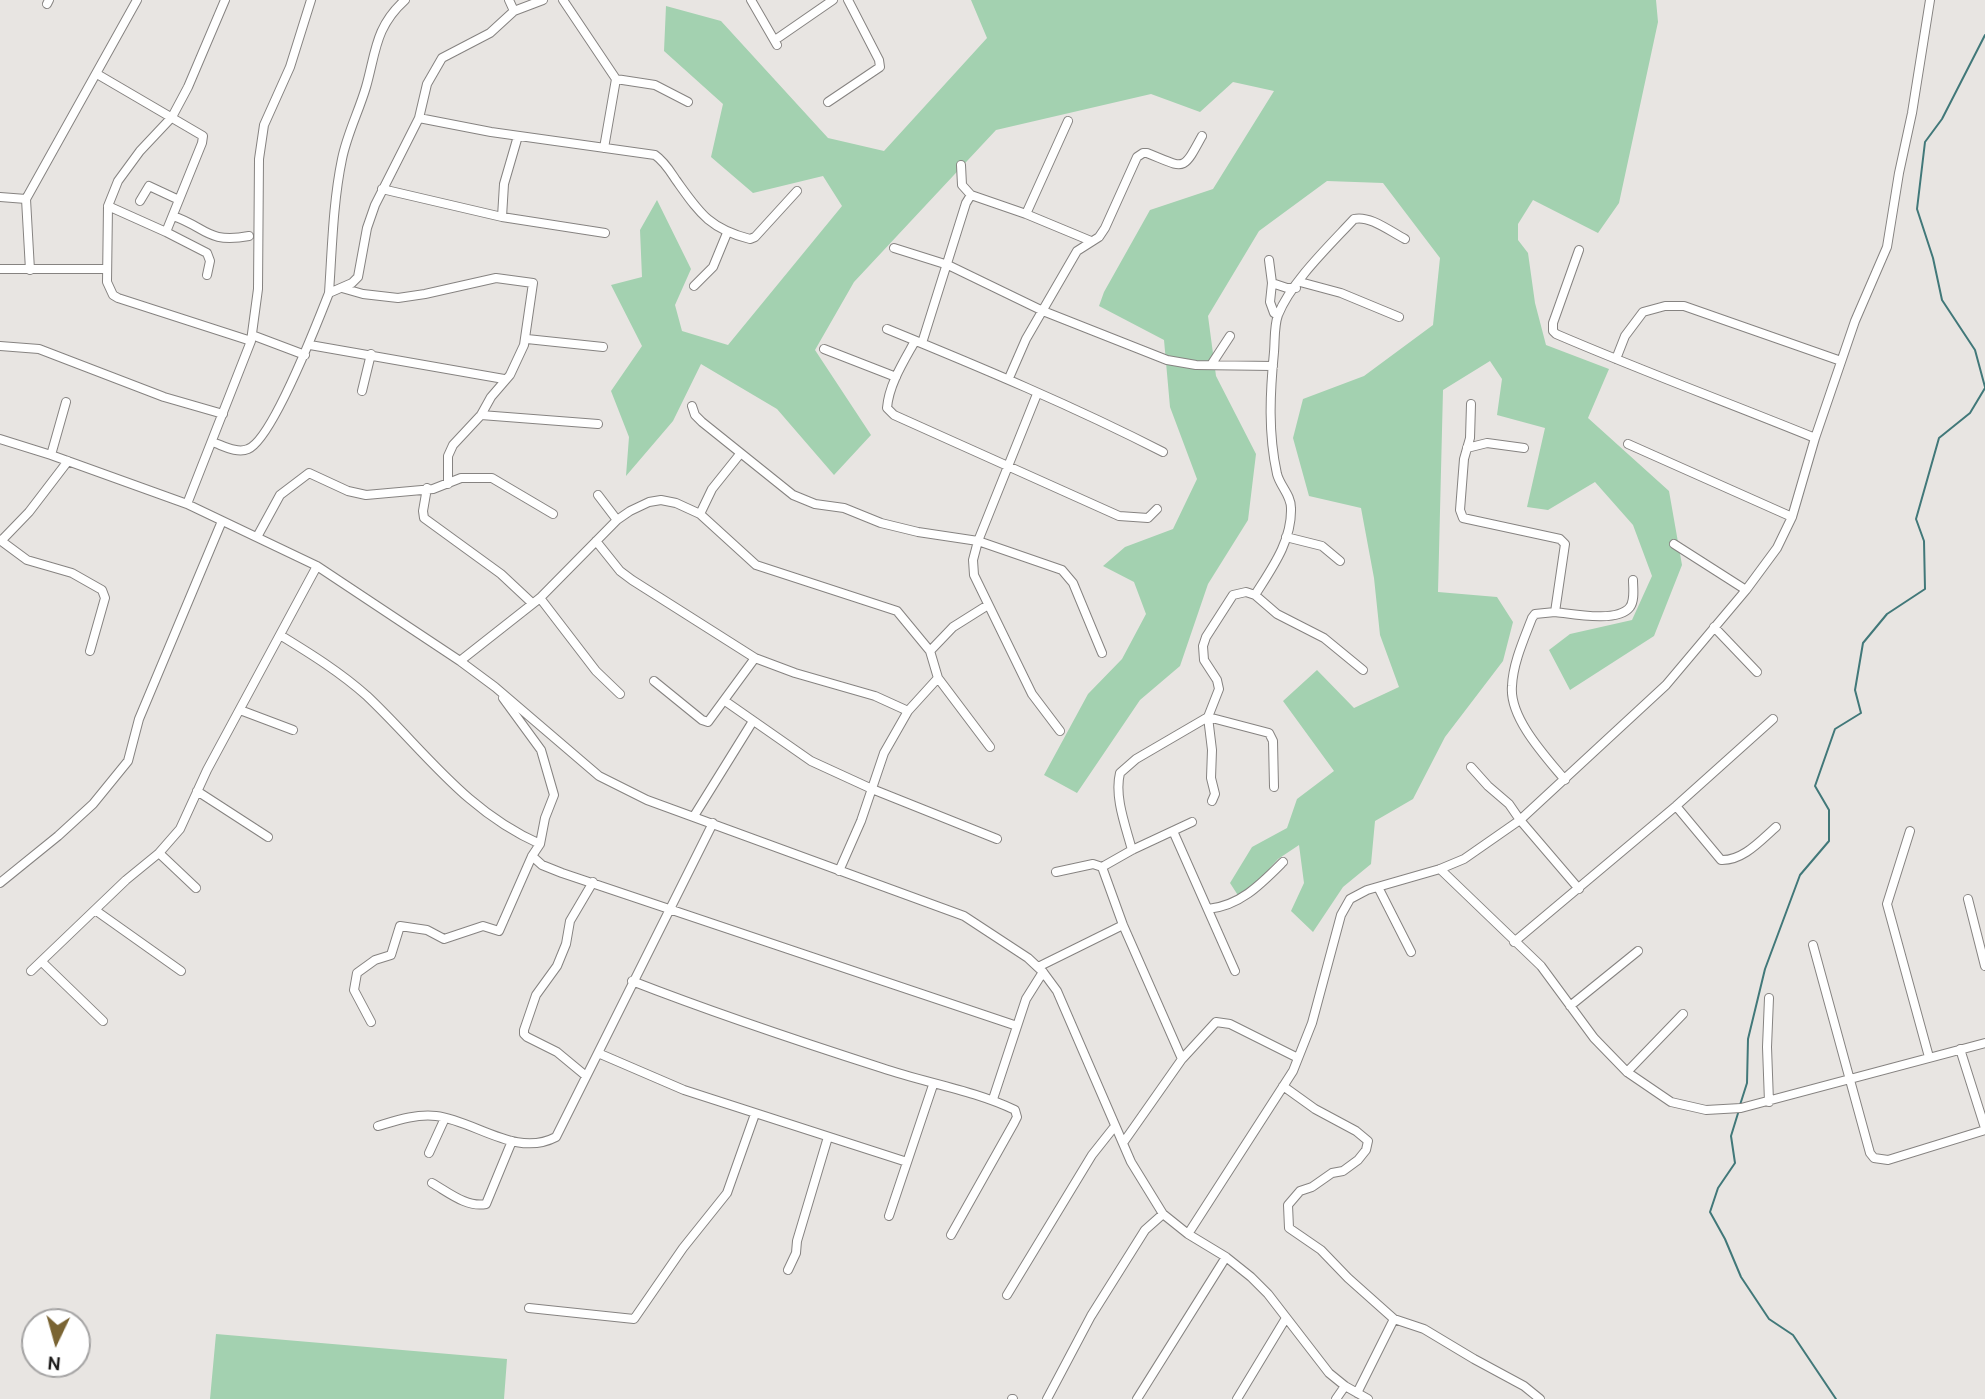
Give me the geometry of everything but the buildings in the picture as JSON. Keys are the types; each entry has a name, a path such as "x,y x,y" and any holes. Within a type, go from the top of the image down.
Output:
{"street":[{"path":"30,270 26,199 137,0"},
{"path":"225,0 188,87 172,117 140,150 118,181 108,206 107,282 113,295 118,298 304,355"},
{"path":"187,504 251,338 258,289 259,159 264,125 290,67 311,0"},
{"path":"212,442 239,450 249,449 262,437 310,345 329,293 334,225 344,152 360,110 374,48 391,15 405,0"},
{"path":"509,0 514,11"},
{"path":"329,293 342,288 358,276 368,228 382,189 419,118 427,84 442,58 490,33 514,11 543,0"},
{"path":"563,0 616,79 604,148"},
{"path":"751,0 776,42 833,0"},
{"path":"828,102 880,67 879,60 848,0"},
{"path":"1188,1234 1283,1086 1298,1058 1312,1023 1344,908 1350,899 1378,887 1440,869 1478,851 1520,820 1667,685 1746,590 1777,548 1792,517 1815,438 1855,321 1881,264 1889,237 1930,0"},
{"path":"97,74 203,136 166,232"},
{"path":"616,79 654,85 688,102"},
{"path":"419,118 518,136 655,155 702,214 718,229 753,239 797,191"},
{"path":"1026,214 1068,121"},
{"path":"502,217 505,184 518,136"},
{"path":"1009,378 1026,339 1077,251 1099,237 1105,228 1139,154 1147,153 1182,165 1188,161 1202,136"},
{"path":"961,165 962,185 971,195 1026,214 1091,242"},
{"path":"140,201 149,186 179,200"},
{"path":"382,189 502,217 605,233"},
{"path":"971,195 919,342 896,377 887,408 894,415 1119,516 1149,518 1157,509"},
{"path":"0,197 26,199"},
{"path":"108,206 166,232 210,256 207,275"},
{"path":"173,216 188,221 210,236 249,236"},
{"path":"1255,595 1281,552 1291,504 1278,475 1270,435 1272,366 1278,316 1293,288 1354,219 1368,219 1405,239"},
{"path":"694,286 713,267 727,233"},
{"path":"894,248 948,265 1044,311 1167,360 1211,365 1272,366"},
{"path":"1579,250 1553,323 1553,331 1645,372 1815,438"},
{"path":"1269,260 1272,283 1270,306 1278,316"},
{"path":"0,269 107,269"},
{"path":"342,288 363,294 398,298 496,278 533,283 527,339 510,375 504,379 481,415 453,445 448,456 448,484"},
{"path":"1272,283 1341,293 1399,317"},
{"path":"1616,359 1625,336 1643,312 1675,305 1842,361"},
{"path":"887,329 1009,378 1037,394 1163,452"},
{"path":"1211,365 1230,336"},
{"path":"527,339 603,347"},
{"path":"310,345 504,379"},
{"path":"0,346 39,349 164,397 223,414"},
{"path":"824,349 896,377"},
{"path":"362,391 371,354"},
{"path":"1037,394 978,541 974,575 1032,694 1060,731"},
{"path":"51,455 66,402"},
{"path":"1471,404 1470,438 1460,510 1463,518 1560,539 1565,544 1555,612"},
{"path":"692,406 695,415 718,432 740,454 785,490 811,503 844,509 913,531 978,541 1066,573 1073,583 1102,653"},
{"path":"481,415 598,424"},
{"path":"1470,438 1481,443 1524,448"},
{"path":"0,439 187,504 317,566 495,687 599,776 647,800 964,916 988,930 1041,970 1064,1002 1078,1044 1115,1126 1143,1184 1163,1214 1260,1285 1329,1373 1368,1399"},
{"path":"1467,448 1481,443"},
{"path":"1628,444 1792,517"},
{"path":"700,514 712,489 740,454"},
{"path":"68,461 29,512 1,540 27,560 72,573 102,590 105,598 90,651"},
{"path":"257,537 280,495 309,473 358,494 427,488 461,478 492,478 553,514"},
{"path":"427,488 424,519 501,574 532,603"},
{"path":"598,495 604,507 617,520"},
{"path":"460,661 540,598 617,520 639,506 661,500 676,503 700,514 755,565 897,611 930,651 938,678 989,747"},
{"path":"0,883 93,804 117,771 128,761 139,719 222,521"},
{"path":"1286,537 1322,546 1340,561"},
{"path":"596,541 620,571 632,580 755,658 795,673 875,696 908,711"},
{"path":"1674,544 1746,590"},
{"path":"31,971 159,853 180,829 317,566"},
{"path":"1565,780 1529,736 1517,712 1511,689 1520,652 1535,614 1620,614 1629,608 1633,600 1633,580"},
{"path":"1212,801 1212,750 1208,717 1219,689 1217,680 1203,660 1206,637 1233,595 1238,592 1255,595 1277,614 1324,638 1363,670"},
{"path":"540,598 596,671 621,694"},
{"path":"930,651 953,627 988,605"},
{"path":"1714,627 1758,672"},
{"path":"280,635 334,667 398,727 424,758 462,793 504,826 540,844"},
{"path":"654,681 705,722 710,720 725,701 755,658"},
{"path":"839,871 861,821 884,753 908,711 938,678"},
{"path":"371,1022 354,990 358,972 375,960 391,955 400,926 427,930 444,939 483,926 499,931 532,856 540,844 545,818 554,794 541,750 495,687"},
{"path":"725,701 801,755 872,789 998,839"},
{"path":"240,710 293,730"},
{"path":"1132,850 1122,812 1120,773 1136,759 1208,717 1269,733 1273,741 1274,787"},
{"path":"1514,942 1676,806 1773,719"},
{"path":"694,816 753,721"},
{"path":"1471,767 1509,804 1579,889"},
{"path":"197,792 268,837"},
{"path":"1676,806 1721,860 1734,860 1776,827"},
{"path":"1056,872 1093,864 1102,867 1192,822"},
{"path":"378,1126 414,1116 445,1118 512,1141 542,1142 556,1137 713,823"},
{"path":"1173,831 1235,971"},
{"path":"1910,831 1888,904 1929,1057"},
{"path":"159,853 196,888"},
{"path":"532,856 542,865 1017,1026"},
{"path":"1208,909 1223,907 1251,892 1283,862"},
{"path":"1102,867 1123,925 1182,1059"},
{"path":"1440,869 1541,966 1594,1038 1627,1072 1671,1102 1706,1110 1738,1108 1985,1043"},
{"path":"586,1076 557,1052 527,1037 524,1030 536,995 557,966 566,944 570,921 593,882"},
{"path":"1378,887 1411,953"},
{"path":"1968,900 1985,966"},
{"path":"95,910 180,971"},
{"path":"993,1099 1026,999 1041,970 1123,925"},
{"path":"1813,945 1870,1153 1874,1158 1888,1160 1985,1129 1981,1104 1960,1049"},
{"path":"1570,1006 1638,951"},
{"path":"42,962 103,1021"},
{"path":"632,981 702,1008 933,1085 993,1099 1015,1110 1017,1117 951,1235"},
{"path":"1769,998 1769,1102"},
{"path":"1627,1072 1683,1014"},
{"path":"1123,1143 1182,1059 1213,1023 1219,1021 1230,1024 1298,1058"},
{"path":"598,1053 660,1081 907,1162"},
{"path":"890,1216 933,1085"},
{"path":"1283,1086 1368,1141 1366,1150 1358,1160 1343,1171 1332,1173 1297,1194 1287,1209 1289,1228 1321,1250 1394,1320 1424,1329 1524,1386 1540,1399"},
{"path":"529,1308 635,1319 683,1248 727,1193 734,1180 755,1114"},
{"path":"429,1153 445,1118"},
{"path":"1007,1295 1092,1155 1115,1126"},
{"path":"788,1270 796,1253 797,1241 828,1138"},
{"path":"432,1183 466,1202 480,1206 486,1204 512,1141"},
{"path":"1047,1399 1091,1316 1145,1230 1163,1214"},
{"path":"1137,1399 1226,1258"},
{"path":"1237,1399 1286,1318"},
{"path":"1357,1393 1394,1320"},
{"path":"1336,1399 1345,1385"}],"green space":[{"path":"971,0 1656,0 1658,22 1619,203 1598,233 1533,200 1518,224 1518,240 1528,253 1535,303 1546,345 1609,369 1588,418 1669,491 1682,565 1654,636 1570,690 1549,650 1570,634 1632,620 1652,576 1633,525 1595,482 1548,510 1527,507 1545,428 1497,415 1502,379 1490,361 1443,390 1438,592 1497,597 1513,622 1503,661 1445,737 1413,799 1375,821 1371,864 1343,887 1313,932 1291,911 1304,883 1299,845 1278,859 1241,900 1230,883 1252,847 1287,828 1297,799 1334,771 1283,701 1317,670 1354,708 1399,687 1380,635 1374,578 1361,508 1309,496 1293,438 1303,399 1364,376 1433,325 1440,258 1383,183 1327,181 1259,231 1208,316 1216,376 1256,454 1248,520 1208,584 1180,666 1140,700 1077,793 1044,775 1088,694 1122,659 1146,614 1134,582 1103,566 1125,547 1173,529 1197,479 1170,407 1164,340 1099,306 1104,292 1150,210 1213,189 1274,91 1233,82 1200,112 1151,94 996,130 854,282 815,350 871,435 834,475 777,409 701,364 673,421 626,476 629,437 611,391 642,346 611,285 642,277 640,230 657,200 691,269 675,305 682,331 728,345 842,206 823,176 753,193 711,157 723,104 664,51 666,6 721,21 828,138 884,151 987,38"},
{"path":"216,1334 507,1359 504,1399 210,1399"}],"waterway":[{"path":"1985,35 1942,119 1925,142 1917,209 1933,258 1942,300 1975,350 1985,387"},
{"path":"1740,1105 1747,1083 1748,1039 1765,969 1800,875 1829,841 1829,810 1815,786 1835,729 1861,713 1855,690 1863,643 1887,614 1925,589 1924,541 1916,519 1939,438 1970,413 1985,388"},
{"path":"1739,1110 1731,1136 1735,1163 1718,1188 1710,1212 1741,1277 1769,1319 1793,1335 1836,1399"}]}
